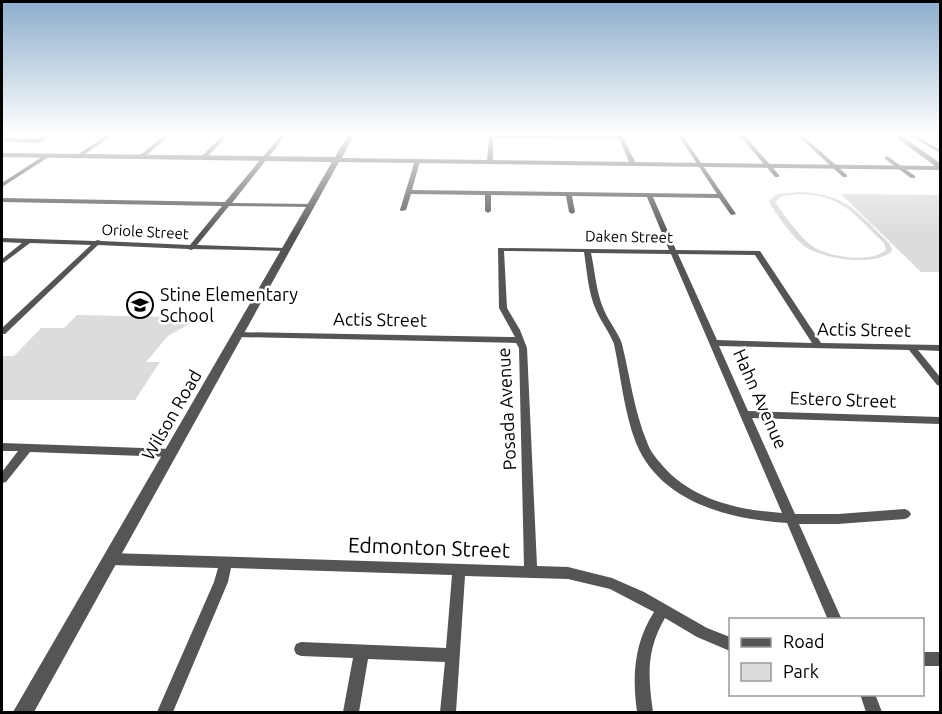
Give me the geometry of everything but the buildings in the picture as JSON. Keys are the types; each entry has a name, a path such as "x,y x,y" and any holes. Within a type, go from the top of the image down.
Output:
{"street":[{"path":"2,184 27,168"},
{"path":"191,248 257,168"},
{"name":"Wilson Road","path":"23,712 332,168"},
{"path":"403,210 415,168"},
{"path":"702,168 733,214"},
{"path":"771,168 777,176"},
{"path":"836,168 845,177"},
{"path":"901,168 913,177"},
{"path":"408,192 721,196"},
{"path":"488,193 488,211"},
{"path":"568,194 572,212"},
{"name":"Hahn Avenue","path":"649,195 834,618"},
{"path":"2,200 311,206"},
{"name":"Oriole Street","path":"2,240 286,250"},
{"path":"2,262 28,241"},
{"path":"2,332 98,243"},
{"name":"Daken Street","path":"500,249 757,253 818,345"},
{"name":"Posada Avenue","path":"500,249 503,308 521,340 531,572"},
{"path":"587,250 599,307 617,342 641,442 654,465 677,487 709,504 746,515 839,519 905,514"},
{"name":"Actis Street","path":"238,334 521,340"},
{"name":"Actis Street","path":"714,344 940,348"},
{"path":"911,347 940,383"},
{"name":"Estero Street","path":"745,414 940,420"},
{"path":"2,447 171,453"},
{"path":"2,479 27,448"},
{"name":"Edmonton Street","path":"110,559 568,573 607,582 627,590 705,635 729,644"},
{"path":"165,712 221,582 226,564"},
{"path":"448,712 459,570"},
{"path":"645,712 640,679 641,658 651,627 662,611"},
{"path":"301,649 451,655"},
{"path":"351,712 362,651"},
{"path":"924,658 940,659"},
{"path":"868,696 874,712"}],"green space":[{"path":"815,193 850,206 889,243 891,252 883,257 860,260 834,257 811,250 794,236 771,206 769,201 777,194","holes":["800,194 838,203 847,209 884,243 886,250 870,257 860,258 838,256 812,246 775,202 782,196"]},
{"path":"841,194 940,195 940,272 921,272"},
{"path":"77,315 169,317 171,323 203,316 168,336 146,362 160,362 135,400 2,400 2,356 14,356 41,328 64,328"}],"place":[{"name":"Stine Elementary School","path":"140,305"}]}
